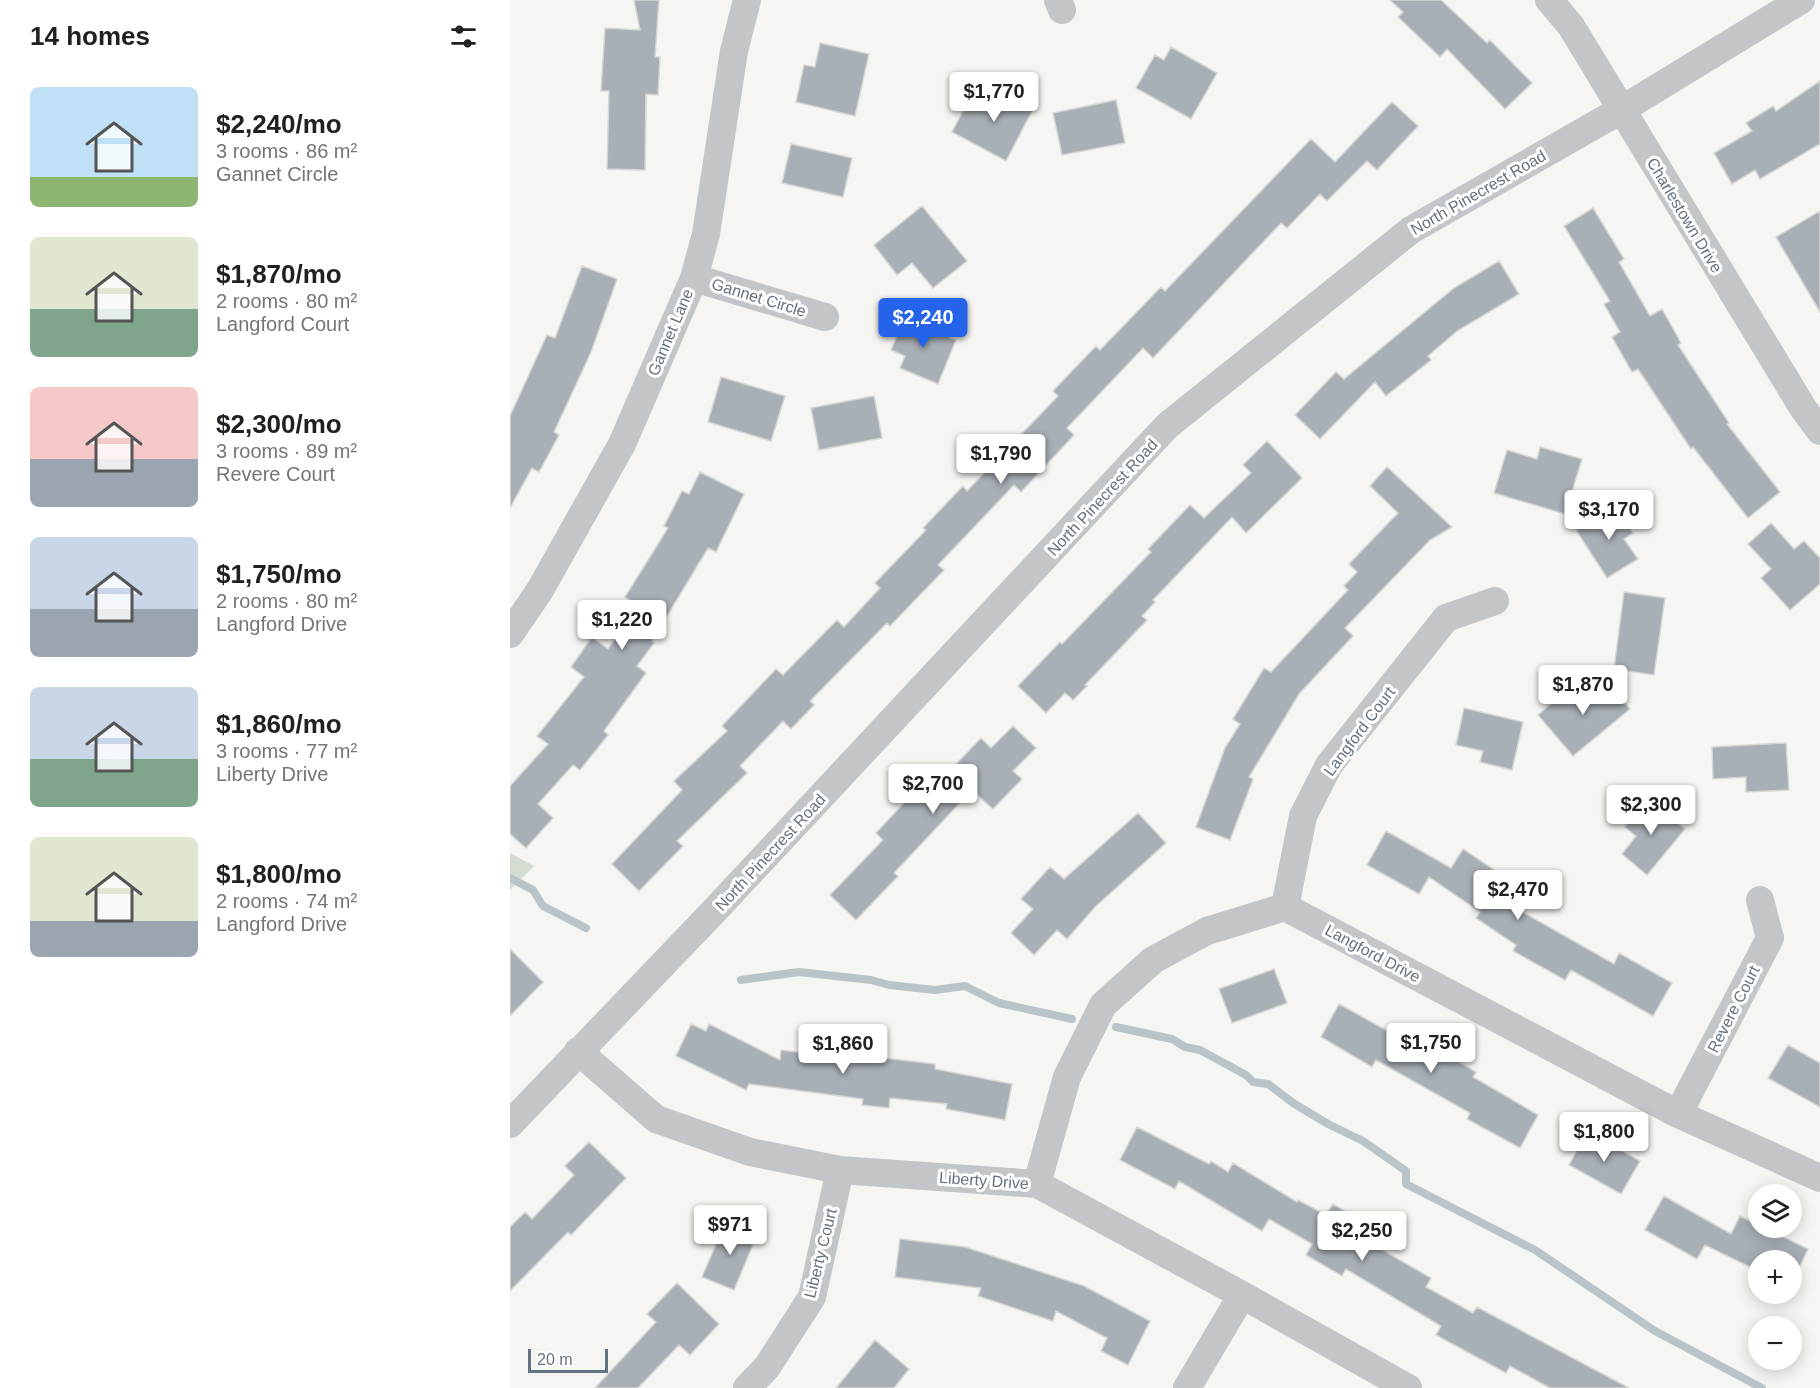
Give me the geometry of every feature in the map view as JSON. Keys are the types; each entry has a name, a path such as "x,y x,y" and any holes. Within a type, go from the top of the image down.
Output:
{"street":[{"name":"Gannet Lane","path":"510,634 540,590 622,444 694,278 706,234 734,51 747,0"},
{"name":"Charlestown Drive","path":"1549,0 1571,26 1803,408 1820,431"},
{"name":"North Pinecrest Road","path":"510,1124 716,910 1167,426 1411,230 1621,110 1801,0"},
{"name":"Gannet Circle","path":"694,278 825,317"},
{"name":"Langford Court","path":"1284,907 1303,816 1329,765 1446,618 1495,601"},
{"name":"Revere Court","path":"1678,1114 1770,938 1760,900"},
{"name":"Langford Drive","path":"1284,907 1678,1114 1820,1178"},
{"path":"1037,1184 1067,1077 1103,1005 1153,960 1207,932 1284,907"},
{"name":"Liberty Drive","path":"578,1051 656,1119 750,1152 840,1170 1037,1184 1408,1388"},
{"name":"Liberty Court","path":"747,1388 767,1367 812,1297 840,1170"},
{"path":"1187,1388 1242,1295"}],"shaded area":[{"path":"510,853 534,866 510,890"}],"building":[{"path":"634,0 659,0 655,57 660,57 658,95 646,94 645,170 607,169 609,91 601,91 605,28 640,30"},
{"path":"1390,0 1441,0 1487,43 1490,40 1532,83 1505,109 1447,49 1440,57 1398,17 1403,12"},
{"path":"820,43 869,54 855,116 796,102 804,65 815,67"},
{"path":"1171,47 1217,73 1191,119 1136,88 1155,55 1164,60"},
{"path":"1820,81 1820,144 1760,179 1755,170 1732,184 1714,153 1752,131 1746,123 1773,106 1776,111"},
{"path":"1001,90 1034,107 1006,161 952,132 973,92 993,103"},
{"path":"1116,100 1125,143 1062,155 1053,113"},
{"path":"1392,102 1418,126 1377,170 1367,161 1327,201 1320,194 1287,228 1281,223 1153,358 1143,348 1067,428 1074,435 1021,492 1014,485 938,565 944,570 890,626 887,623 810,701 814,705 791,729 783,721 740,766 747,773 677,841 683,846 639,891 612,864 682,790 674,781 727,731 722,726 776,669 783,675 837,620 844,627 880,588 875,583 926,530 923,528 963,486 967,491 1058,396 1053,391 1096,346 1100,350 1161,287 1165,291 1311,139 1335,162"},
{"path":"791,144 852,158 843,197 782,183"},
{"path":"922,206 967,261 933,288 912,263 897,275 874,245"},
{"path":"1593,208 1624,259 1619,262 1650,316 1662,309 1681,343 1678,345 1729,423 1727,424 1780,492 1748,518 1693,447 1691,449 1638,369 1632,372 1612,337 1620,332 1604,304 1610,301 1564,226"},
{"path":"1820,211 1820,312 1776,237"},
{"path":"1499,261 1519,294 1457,331 1428,356 1431,360 1386,396 1375,382 1320,439 1295,415 1336,372 1344,379 1454,288"},
{"path":"582,266 617,279 591,352 554,432 559,435 539,472 532,468 510,508 510,416 547,335 555,338"},
{"path":"906,314 935,325 933,330 956,340 938,384 900,368 905,356 891,350"},
{"path":"721,377 785,396 771,441 708,422"},
{"path":"874,396 882,438 819,450 811,408"},
{"path":"1267,441 1302,478 1246,533 1232,517 1153,600 1155,602 1142,616 1147,620 1085,685 1087,686 1073,700 1065,693 1046,713 1018,686 1151,552 1148,549 1190,505 1204,518 1251,473 1243,465"},
{"path":"1540,447 1582,459 1565,514 1494,493 1507,450 1537,459"},
{"path":"1387,467 1452,527 1430,540 1345,628 1353,636 1299,694 1249,777 1253,779 1230,840 1196,827 1225,748 1240,724 1233,719 1264,668 1271,672 1348,590 1344,586 1357,572 1349,564 1398,513 1370,486"},
{"path":"700,472 744,494 716,552 708,548 652,641 654,643 637,666 646,673 604,731 608,735 580,770 573,765 538,804 553,818 526,848 510,834 510,786 548,744 537,736 584,677 571,667 592,637 608,649 639,606 625,597 668,528 664,526 682,491 689,494"},
{"path":"1615,505 1633,533 1624,539 1638,559 1607,578 1576,530"},
{"path":"1771,523 1794,549 1804,541 1820,558 1820,584 1790,610 1761,578 1771,569 1748,544"},
{"path":"1624,592 1665,598 1654,675 1614,669"},
{"path":"1607,681 1630,709 1573,756 1538,715 1571,687 1583,701"},
{"path":"1464,708 1523,722 1512,770 1480,762 1483,751 1456,745"},
{"path":"1013,726 1036,748 1013,771 1022,779 993,809 972,790 894,873 898,876 856,920 830,895 883,840 876,833 930,775 938,783 981,738 991,748"},
{"path":"1786,743 1789,790 1746,792 1746,777 1713,779 1712,747"},
{"path":"1649,798 1685,829 1647,875 1622,854 1636,836 1625,827"},
{"path":"1138,813 1166,843 1095,907 1067,939 1057,930 1034,955 1011,933 1033,909 1021,899 1050,867 1064,879"},
{"path":"1386,831 1451,868 1463,849 1530,894 1519,910 1614,964 1619,953 1672,983 1653,1016 1571,970 1565,980 1513,951 1516,945 1476,918 1480,912 1429,877 1419,894 1367,865"},
{"path":"510,949 543,982 510,1016"},
{"path":"1274,969 1287,1003 1232,1023 1219,989"},
{"path":"1339,1004 1420,1049 1424,1042 1476,1072 1473,1077 1538,1115 1520,1148 1467,1119 1470,1113 1376,1060 1372,1067 1321,1037"},
{"path":"691,1024 706,1031 709,1024 780,1060 781,1050 867,1061 867,1056 935,1064 935,1069 1012,1084 1005,1120 946,1109 947,1104 890,1098 889,1108 862,1105 863,1099 749,1084 746,1090 676,1056"},
{"path":"1788,1045 1820,1063 1820,1107 1768,1078"},
{"path":"1137,1127 1209,1164 1211,1161 1228,1172 1233,1163 1297,1202 1298,1200 1326,1215 1333,1204 1370,1226 1363,1239 1431,1278 1426,1287 1473,1313 1477,1307 1629,1388 1550,1388 1510,1366 1506,1373 1436,1335 1441,1326 1346,1269 1342,1276 1306,1255 1312,1244 1269,1219 1262,1231 1179,1181 1175,1189 1120,1160"},
{"path":"1588,1131 1640,1161 1621,1194 1569,1165"},
{"path":"589,1142 626,1178 571,1235 568,1232 510,1291 510,1227 525,1212 532,1219 574,1175 565,1166"},
{"path":"1664,1196 1731,1234 1740,1216 1748,1220 1748,1238 1786,1238 1808,1249 1802,1262 1802,1250 1748,1250 1748,1266 1705,1245 1697,1259 1645,1230"},
{"path":"726,1221 757,1235 734,1290 702,1277"},
{"path":"900,1239 965,1247 1084,1286 1150,1321 1128,1365 1101,1351 1107,1338 1056,1311 1053,1321 978,1296 981,1288 895,1277"},
{"path":"677,1283 719,1324 690,1355 679,1345 638,1388 595,1388 656,1322 647,1314"},
{"path":"875,1340 909,1369 894,1388 836,1388"}],"waterway":[{"path":"510,878 533,890 543,906 586,928"},
{"path":"741,980 799,972 935,990 965,986 999,1003 1072,1019"},
{"path":"1116,1027 1172,1039 1185,1047 1200,1050 1246,1075 1253,1082 1268,1084 1293,1103 1363,1141 1406,1171 1406,1184 1535,1250 1655,1331 1762,1388"}]}
